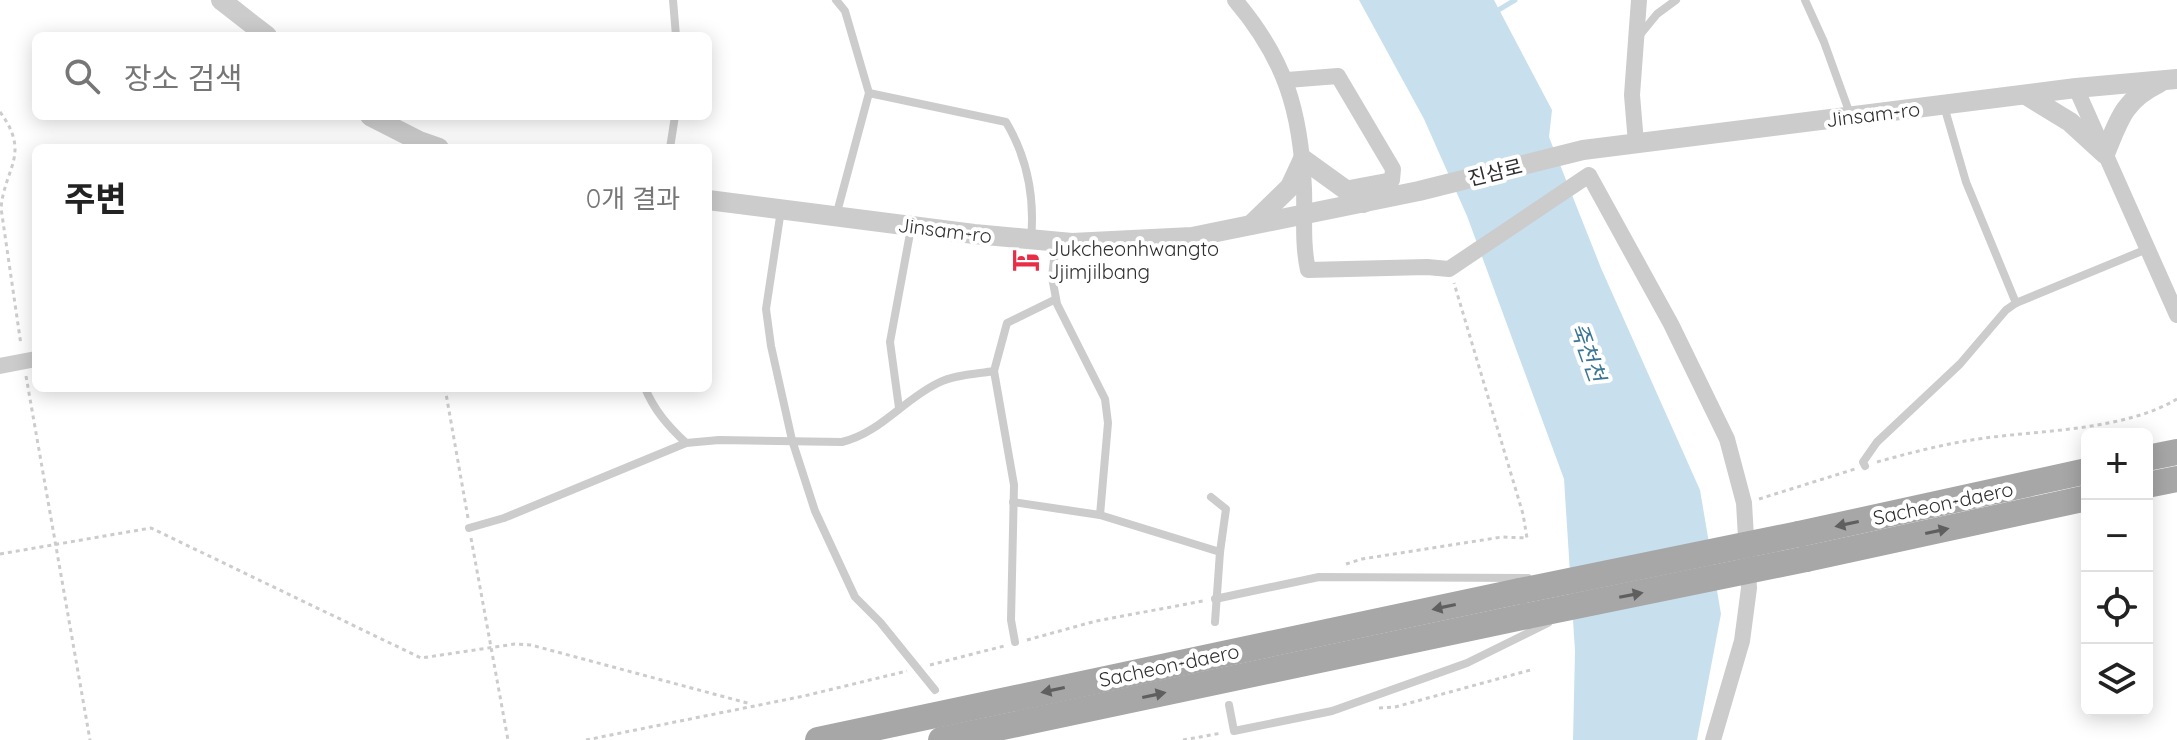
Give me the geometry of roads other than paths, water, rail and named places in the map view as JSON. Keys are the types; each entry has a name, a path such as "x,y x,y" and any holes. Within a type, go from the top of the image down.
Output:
{"main road":[{"path":"2160,456 2177,438"},
{"name":"Sacheon-daero","path":"1803,546 2081,473"},
{"name":"Sacheon-daero","path":"1803,546 2081,499"},
{"path":"1524,603 1803,546"},
{"name":"Sacheon-daero","path":"818,740 1524,603"},
{"name":"Sacheon-daero","path":"941,740 1524,603"}],"street":[{"path":"221,0 262,32"},
{"path":"1235,0 1254,23 1287,80 1303,159 1303,215 1308,270 1449,269 1582,180"},
{"path":"1636,143 1632,95 1639,0"},
{"path":"1287,80 1338,76 1393,169 1392,180 1344,189"},
{"path":"2105,154 2121,114 2130,102 2143,91 2172,79"},
{"name":"Jinsam-ro","path":"1576,152 2076,88 2172,79"},
{"path":"2076,88 2177,315"},
{"path":"2026,95 2070,122 2105,154"},
{"path":"378,120 428,144"},
{"path":"1576,152 1582,180 1671,324 1727,439 1744,503 1749,588 1744,628 1713,740"},
{"name":"진삼로","path":"1419,191 1576,152"},
{"path":"1303,159 1364,203"},
{"path":"1250,225 1290,187 1303,159"},
{"name":"Jinsam-ro","path":"712,200 1056,242 1106,242 1192,237 1419,191"},
{"path":"0,366 30,360"}],"lane":[{"path":"673,0 676,32"},
{"path":"836,0 845,11 869,93 836,216"},
{"path":"1636,40 1657,14 1676,0"},
{"path":"1805,0 1851,116"},
{"path":"869,93 1006,122 1028,178 1034,209 1031,239"},
{"path":"1944,105 1966,182 2016,303"},
{"path":"671,144 674,120"},
{"path":"781,209 766,309 792,440 815,511 855,597 880,622 935,690"},
{"path":"899,408 890,342 911,226"},
{"path":"1056,242 1052,277 1056,299 1063,320 1105,399 1108,423 1100,515"},
{"path":"1865,466 1866,455 1877,442 1960,364 2006,310 2016,303 2148,249"},
{"path":"1015,642 1011,620 1012,472 994,371 1007,323 1056,299"},
{"path":"469,528 504,518 686,443 842,442 855,439 876,430 899,408 941,381 994,371"},
{"path":"647,392 668,426 686,443"},
{"path":"1211,497 1226,509 1215,622"},
{"path":"1013,502 1100,515 1220,552"},
{"path":"1215,599 1319,577 1580,592"},
{"path":"1229,705 1234,731 1332,711 1467,663 1580,592"}],"water":[{"name":"죽천천","path":"1359,0 1494,0 1552,110 1549,137 1601,268 1700,490 1721,614 1697,740 1573,740 1575,651 1564,479 1467,216 1424,119"}],"waterway":[{"path":"1495,12 1515,0"}],"place":[{"name":"Jukcheonhwangto Jjimjilbang","path":"1026,260"}]}
